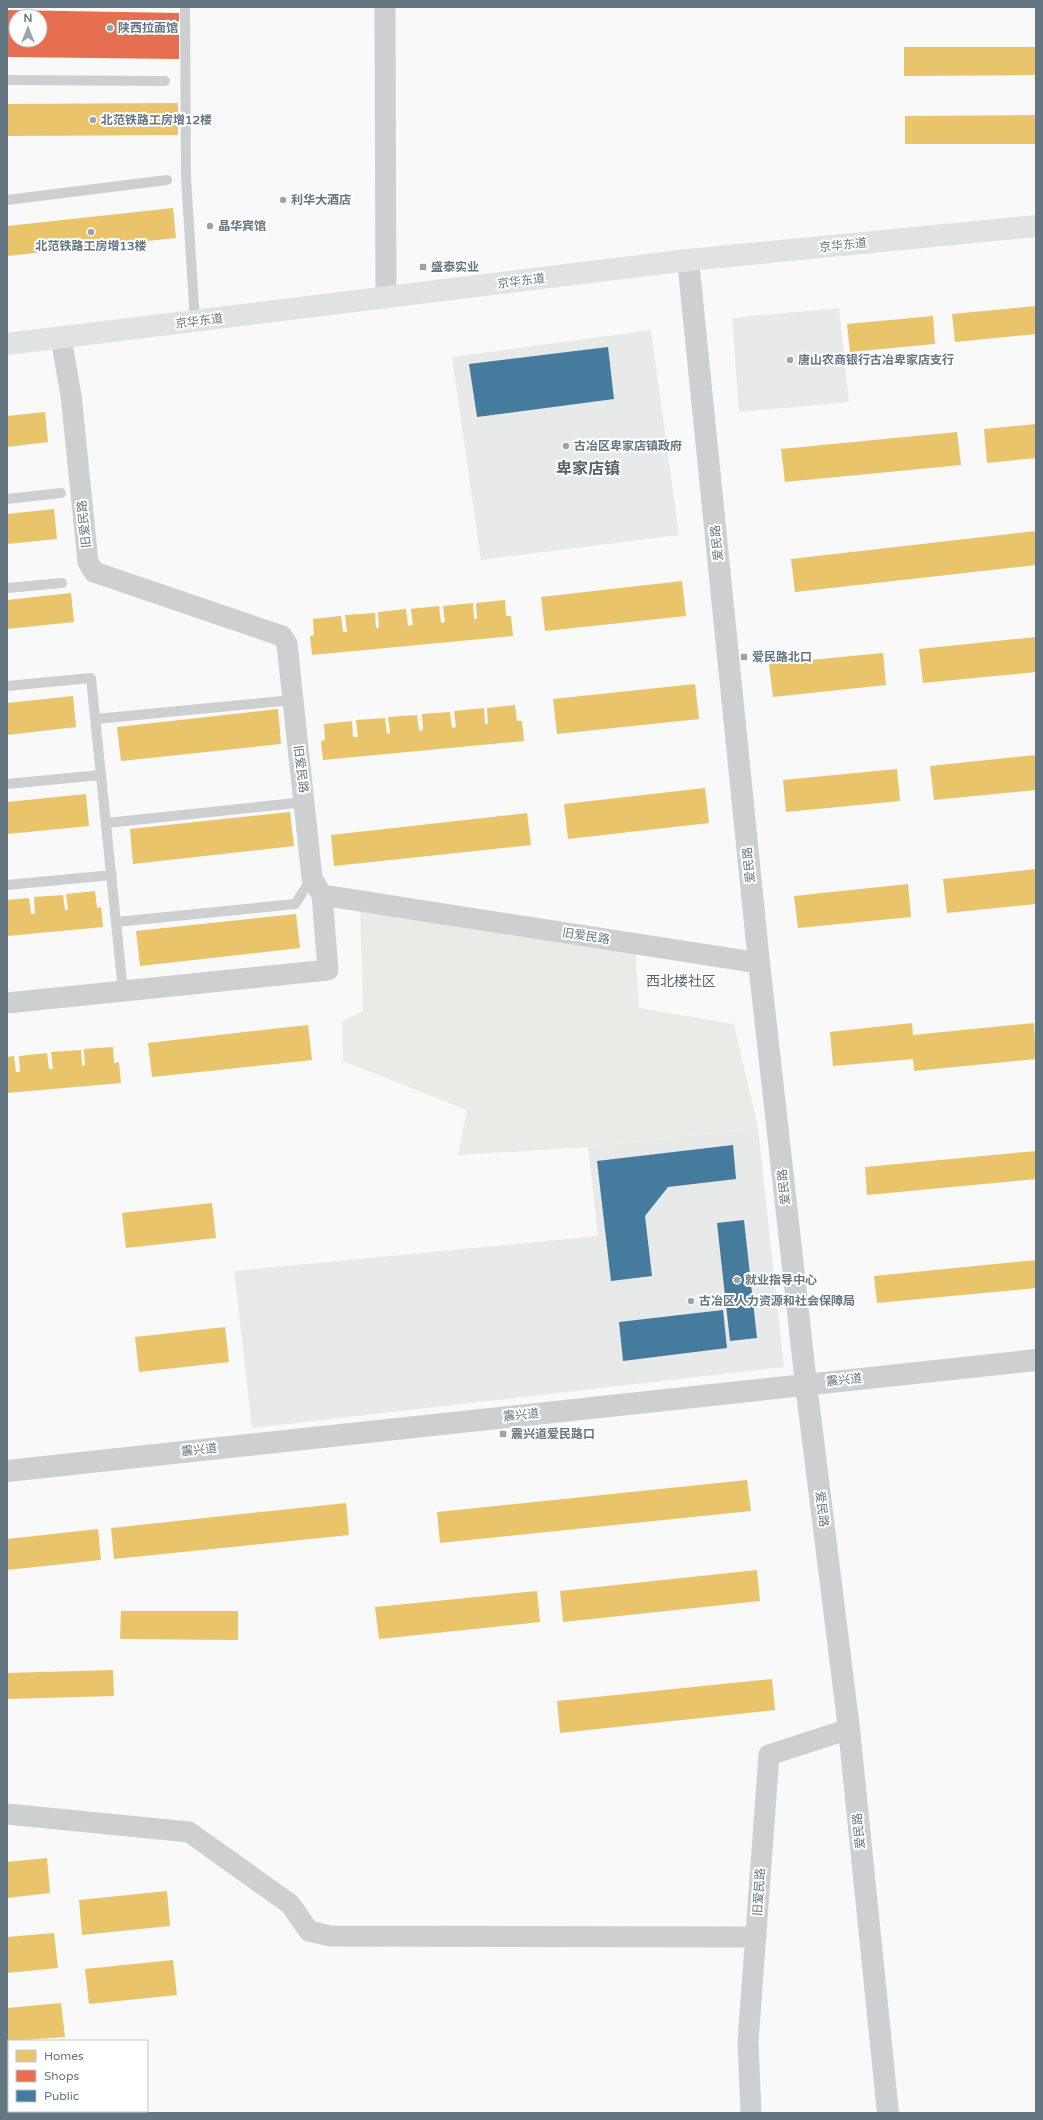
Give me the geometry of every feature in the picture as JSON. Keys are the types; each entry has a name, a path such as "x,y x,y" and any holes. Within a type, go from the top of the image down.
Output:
{"main road":[{"name":"京华东道","path":"7,344 688,260 1036,226"}],"street":[{"path":"384,7 386,298"},
{"name":"爱民路","path":"688,260 759,963 806,1384 849,1729 888,2113"},
{"name":"旧爱民路","path":"61,338 71,395 88,562 94,572 282,636 287,644 292,700 317,887 759,963"},
{"path":"7,1003 328,970 317,887"},
{"name":"震兴道","path":"7,1471 1036,1360"},
{"name":"旧爱民路","path":"751,2113 748,2042 769,1756 849,1729"},
{"path":"7,1814 189,1832 290,1904 309,1931 330,1936 756,1937"}],"lane":[{"path":"185,7 186,178 195,321"},
{"path":"7,80 166,81"},
{"path":"7,200 167,180"},
{"path":"7,499 61,493"},
{"path":"7,588 62,583"},
{"path":"7,686 92,678 123,991"},
{"path":"96,720 292,700"},
{"path":"7,784 101,775"},
{"path":"106,823 305,802"},
{"path":"7,885 112,875"},
{"path":"116,922 295,904 317,887"}],"shaded area":[{"name":"唐山农商银行古冶卑家店支行","path":"839,308 849,402 739,412 732,318"},
{"name":"古冶区卑家店镇政府","path":"651,330 679,535 481,560 452,357"},
{"path":"360,903 635,944 639,1008 734,1024 758,1128 588,1147 458,1155 467,1110 343,1061 342,1021 363,1011"},
{"path":"758,1128 784,1367 252,1428 234,1271 598,1236 588,1147"}],"building: Homes":[{"path":"904,47 1036,47 1036,75 904,76"},
{"name":"北范铁路工房增12楼","path":"178,103 178,135 7,136 7,104"},
{"path":"1036,115 1036,144 905,144 905,116"},
{"name":"北范铁路工房增13楼","path":"173,208 176,238 7,256 7,226"},
{"path":"1036,306 1036,334 955,342 952,314"},
{"path":"933,316 935,344 850,352 847,324"},
{"path":"45,412 48,442 7,447 7,416"},
{"path":"1036,424 1036,458 987,463 984,429"},
{"path":"957,432 961,465 785,482 781,449"},
{"path":"54,509 57,539 7,544 7,514"},
{"path":"1036,531 1036,565 795,592 791,559"},
{"path":"682,581 686,616 545,631 541,597"},
{"path":"71,593 74,622 7,629 7,600"},
{"path":"505,600 506,616 511,616 513,636 312,655 310,636 314,635 313,619 341,616 343,632 347,632 345,615 375,613 376,628 379,628 378,612 406,609 408,626 413,625 411,609 439,606 441,623 445,622 443,606 473,603 474,619 477,619 476,603"},
{"path":"1036,637 1036,672 923,683 919,649"},
{"path":"883,653 886,685 773,697 769,664"},
{"path":"695,684 699,719 557,734 553,699"},
{"path":"73,696 76,727 7,735 7,703"},
{"path":"515,705 517,721 522,721 524,741 323,760 321,741 325,740 324,724 352,721 353,737 358,737 356,720 385,718 387,734 390,733 388,717 417,715 419,731 423,730 422,714 450,712 452,728 456,727 454,711 484,708 485,724 488,724 487,708"},
{"path":"278,709 281,744 121,761 117,727"},
{"path":"1036,755 1036,790 934,800 930,766"},
{"path":"897,769 900,801 786,812 783,780"},
{"path":"705,788 709,823 568,839 564,804"},
{"path":"86,794 89,826 7,834 7,802"},
{"path":"290,812 294,846 133,864 130,829"},
{"path":"527,813 531,845 334,866 331,835"},
{"path":"1036,869 1036,904 947,913 943,879"},
{"path":"908,884 911,917 798,928 794,896"},
{"path":"95,891 97,908 101,907 103,927 7,936 7,900 29,898 31,914 35,914 34,897 63,895 65,910 68,910 66,894"},
{"path":"296,914 300,948 140,966 136,931"},
{"path":"912,1023 913,1035 1034,1023 1036,1059 914,1071 913,1059 833,1066 830,1032"},
{"path":"308,1025 312,1060 152,1077 148,1043"},
{"path":"113,1047 114,1063 119,1062 121,1083 7,1093 7,1057 14,1056 16,1072 20,1072 19,1056 47,1053 49,1069 53,1069 51,1052 81,1050 82,1066 85,1065 84,1049"},
{"path":"1036,1151 1036,1179 867,1195 865,1167"},
{"path":"212,1203 216,1238 126,1248 122,1213"},
{"path":"1036,1260 1036,1288 877,1303 874,1276"},
{"path":"225,1327 229,1362 139,1372 135,1337"},
{"path":"747,1480 751,1511 440,1543 437,1512"},
{"path":"346,1503 349,1535 114,1559 111,1528"},
{"path":"98,1529 101,1560 7,1570 7,1539"},
{"path":"757,1570 760,1601 563,1622 560,1591"},
{"path":"537,1591 540,1622 379,1639 375,1607"},
{"path":"121,1611 238,1611 238,1640 120,1639"},
{"path":"113,1670 114,1696 7,1699 7,1673"},
{"path":"772,1679 775,1710 560,1733 557,1701"},
{"path":"47,1858 50,1893 7,1898 7,1862"},
{"path":"167,1891 170,1926 82,1935 79,1900"},
{"path":"54,1933 58,1968 7,1973 7,1937"},
{"path":"173,1960 177,1995 89,2004 85,1969"},
{"path":"61,2003 65,2037 8,2040 7,2043 7,2008"},
{"path":"7,2081 8,2112 55,2112 7,2113"}],"building: Shops":[{"name":"陕西拉面馆","path":"7,10 8,48 48,48 48,11 179,13 179,59 7,57"}],"building: Public":[{"name":"古冶区卑家店镇政府","path":"608,347 614,399 477,417 469,364"},
{"path":"733,1145 736,1179 668,1187 645,1216 652,1276 611,1281 597,1161"},
{"name":"就业指导中心","path":"744,1220 757,1338 730,1341 717,1223"},
{"name":"古冶区人力资源和社会保障局","path":"723,1310 727,1348 623,1361 619,1322"}],"place":[{"name":"陕西拉面馆","path":"110,28"},
{"name":"北范铁路工房增12楼","path":"93,120"},
{"name":"利华大酒店","path":"283,200"},
{"name":"晶华宾馆","path":"210,226"},
{"name":"北范铁路工房增13楼","path":"91,232"},
{"name":"盛泰实业","path":"423,267"},
{"name":"唐山农商银行古冶卑家店支行","path":"790,360"},
{"name":"古冶区卑家店镇政府","path":"566,446"},
{"name":"爱民路北口","path":"744,657"},
{"name":"就业指导中心","path":"737,1280"},
{"name":"古冶区人力资源和社会保障局","path":"691,1301"},
{"name":"震兴道爱民路口","path":"503,1434"}],"district":[{"name":"卑家店镇","path":"588,468"},
{"name":"西北楼社区","path":"681,981"}]}
